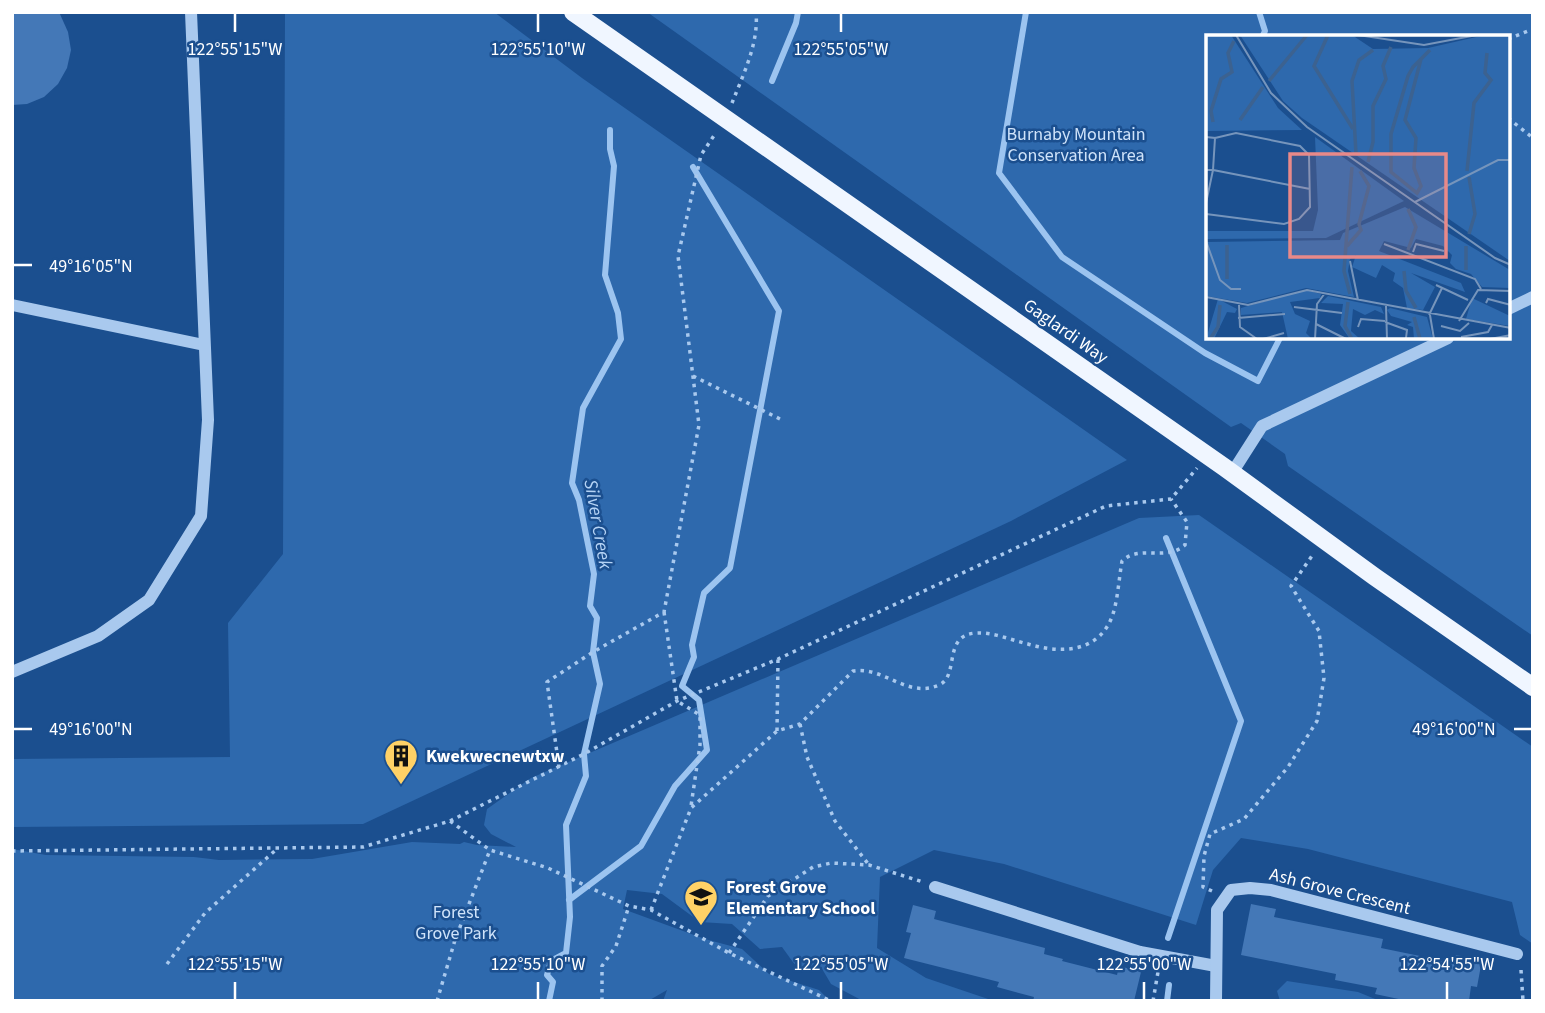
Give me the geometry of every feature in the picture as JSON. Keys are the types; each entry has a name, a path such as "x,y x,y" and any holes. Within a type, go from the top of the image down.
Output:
{"main road":[{"name":"Gaglardi Way","path":"573,12 1533,687"}],"street":[{"path":"12,672 98,636 149,600 201,516 208,420 191,12"},
{"path":"1510,308 1533,297"},
{"path":"12,305 204,345"},
{"path":"1232,473 1262,426 1444,340"},
{"path":"935,887 1140,952 1216,966"},
{"name":"Ash Grove Crescent","path":"1226,896 1231,890 1271,890 1517,954"},
{"path":"1216,1001 1217,910 1226,896"}],"path":[{"path":"677,701 664,612 699,425 678,256 701,155 726,119 747,64 757,24 756,12"},
{"path":"1510,38 1533,29"},
{"path":"1510,120 1533,138"},
{"path":"693,376 780,419"},
{"path":"12,851 363,847 450,821 559,767 677,701 778,659 1106,506 1171,499 1207,456"},
{"path":"691,808 777,731 800,723 853,671 876,672 900,685 923,690 942,684 948,677 953,649 961,638 974,633 991,634 1047,650 1077,649 1099,636 1112,615 1122,561 1129,555 1142,552 1163,554 1179,550 1185,545 1187,522 1171,499"},
{"path":"1226,896 1203,887 1204,856 1210,834 1244,819 1288,767 1317,721 1324,678 1319,631 1290,586 1323,540"},
{"path":"559,767 547,682 593,652 664,612"},
{"path":"777,731 778,659"},
{"path":"650,910 691,808 700,745 700,715 677,701"},
{"path":"800,723 807,757 835,821 869,864"},
{"path":"450,821 490,850 548,868 629,906 650,910 730,953 831,1001"},
{"path":"167,964 205,913 278,848"},
{"path":"437,1001 455,940 490,850"},
{"path":"730,953 768,896 813,867 831,863 869,864 921,881"},
{"path":"602,1001 602,966 616,946 629,906"},
{"path":"1517,954 1521,967 1523,1001"},
{"path":"1153,1001 1161,956"}],"green space":[{"path":"285,12 494,12 582,78 1127,460 1011,521 363,824 12,827 12,759 230,757 228,623 283,554"},
{"name":"Burnaby Mountain Conservation Area","path":"647,12 1533,12 1533,636 1288,466 1285,454 1241,423 1231,427"},
{"name":"Forest Grove Park","path":"1199,515 1533,747 1533,944 1520,935 1512,902 1308,849 1241,838 1213,870 1196,925 1004,864 934,850 880,877 877,948 926,978 994,1001 863,1001 831,984 821,967 802,970 782,947 760,949 732,924 700,922 662,894 627,890 623,909 705,939 742,949 769,974 819,990 830,1001 663,1001 667,990 648,1001 12,1001 12,849 46,855 194,857 219,860 312,859 412,842 464,842 516,847 491,834 484,825 487,809 531,778 1139,518"},
{"path":"1287,981 1358,992 1380,1001 1280,1001 1277,991"}],"building":[{"path":"12,12 59,12 68,32 71,50 67,68 58,84 44,97 27,104 12,105"},
{"path":"1251,904 1276,909 1274,917 1383,939 1381,948 1454,963 1456,955 1482,960 1477,987 1471,986 1469,1001 1408,1001 1375,994 1377,988 1335,980 1336,974 1241,955"},
{"path":"913,905 936,911 934,919 1045,948 1044,954 1063,959 1062,961 1117,975 1119,966 1141,972 1134,1001 1033,1001 1034,997 997,987 999,982 904,958 911,933 906,932"}],"waterway":[{"path":"772,81 798,12"},
{"path":"1026,12 999,173 1062,257 1205,353 1258,381 1279,340"},
{"path":"1259,12 1265,31 1263,35"},
{"name":"Silver Creek","path":"549,1001 553,982 547,975 551,961 566,953 570,917 566,825 586,776 584,754 600,684 593,652 597,618 590,606 594,574 579,500 572,483 583,408 621,339 618,313 605,275 614,166 610,130"},
{"path":"569,900 641,846 675,786 707,750 699,700 682,686 694,657 692,645 704,593 730,568 779,311 693,167"},
{"path":"1166,538 1241,721 1168,938"},
{"path":"1167,1001 1169,985"}],"place":[{"name":"Kwekwecnewtxw","path":"401,786"},
{"name":"Forest Grove Elementary School","path":"701,927"}]}
